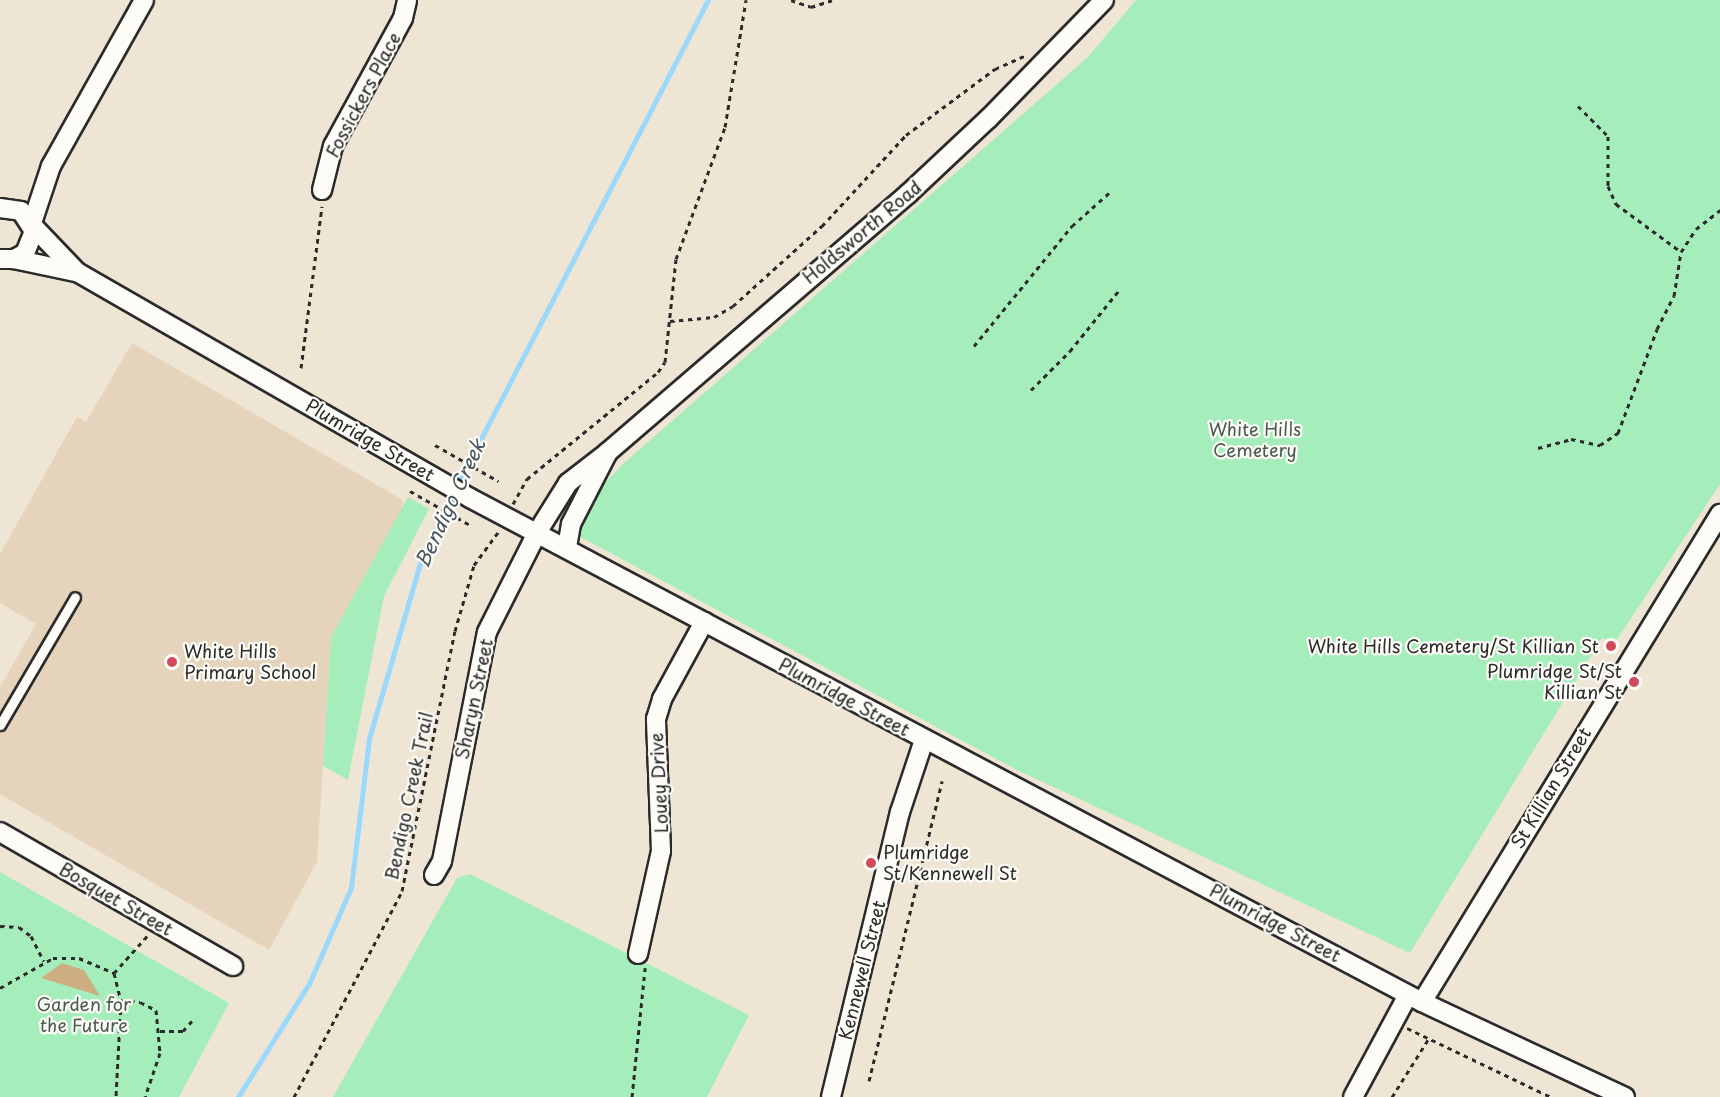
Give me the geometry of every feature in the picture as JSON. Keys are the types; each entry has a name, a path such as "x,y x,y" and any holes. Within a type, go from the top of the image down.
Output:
{"street":[{"path":"6,262 31,247 32,225 51,166 144,0"},
{"name":"Fossickers Place","path":"322,190 333,146 403,18 406,0"},
{"name":"Holdsworth Road","path":"538,531 568,483 608,452 949,157 1104,0"},
{"path":"1,208 28,192 51,166"},
{"name":"Plumridge Street","path":"1,208 21,211 77,272 470,498 538,531 924,740 1170,866 1415,999 1625,1097"},
{"name":"Plumridge Street","path":"6,262 77,272"},
{"name":"Holdsworth Road","path":"567,547 571,524 608,452"},
{"name":"St Killian Street","path":"1353,1097 1720,514"},
{"name":"Sharyn Street","path":"434,875 442,861 485,640 538,531"},
{"name":"Louey Drive","path":"641,958 662,851 656,719 662,699 704,622"},
{"name":"Kennewell Street","path":"831,1097 900,812 924,740"},
{"name":"Bosquet Street","path":"0,832 233,966"}],"lane":[{"path":"0,724 75,597"}],"path":[{"path":"511,507 527,479 662,368 670,321 676,259 725,127 746,0"},
{"path":"791,0 811,7 832,0"},
{"path":"670,321 714,317 733,306 822,226 917,125 995,69 1037,51"},
{"path":"1578,106 1608,136 1608,186 1616,204 1681,252"},
{"path":"301,368 322,190"},
{"path":"974,346 1072,226 1111,191"},
{"path":"1538,448 1571,439 1600,445 1617,433 1657,328 1674,296 1681,252 1696,229 1720,210"},
{"path":"1031,390 1070,351 1120,289"},
{"path":"435,445 498,481"},
{"path":"410,491 470,525"},
{"name":"Bendigo Creek Trail","path":"294,1097 402,891 458,621 474,565 502,525"},
{"path":"869,1080 942,781"},
{"path":"114,973 140,949 156,922"},
{"path":"0,926 19,927 31,936 44,961"},
{"path":"0,988 44,961 79,958 114,973"},
{"path":"632,1097 643,1020 641,958"},
{"path":"114,973 121,1000 116,1097"},
{"path":"121,1000 140,1002 156,1010 160,1031 160,1053 145,1097"},
{"path":"160,1031 183,1031 192,1020"},
{"path":"1403,1026 1551,1097"},
{"path":"1392,1097 1429,1038"}],"shaded area":[{"name":"White Hills Primary School","path":"132,343 403,500 399,526 331,636 317,862 269,950 0,794 0,687 36,624 0,603 0,554 77,417 86,422"}],"green space":[{"name":"White Hills Cemetery","path":"1136,0 1720,0 1720,484 1614,644 1602,638 1410,953 1017,770 575,534 600,488 624,463 1088,57"},
{"path":"408,497 429,509 384,596 348,780 323,766 331,637"},
{"name":"Garden for the Future","path":"0,872 229,1003 179,1097 0,1097"},
{"path":"470,874 749,1015 707,1097 333,1097 457,878"}],"building":[{"path":"62,963 84,970 100,996 41,978"}],"waterway":[{"name":"Bendigo Creek","path":"457,485 708,0"},
{"name":"Bendigo Creek","path":"238,1097 309,984 351,888 369,739 421,560 453,493"}],"place":[{"name":"White Hills Cemetery/St Killian St","path":"1611,646"},
{"name":"White Hills Primary School","path":"172,662"},
{"name":"Plumridge St/St Killian St","path":"1634,682"},
{"name":"Plumridge St/Kennewell St","path":"871,863"}]}
